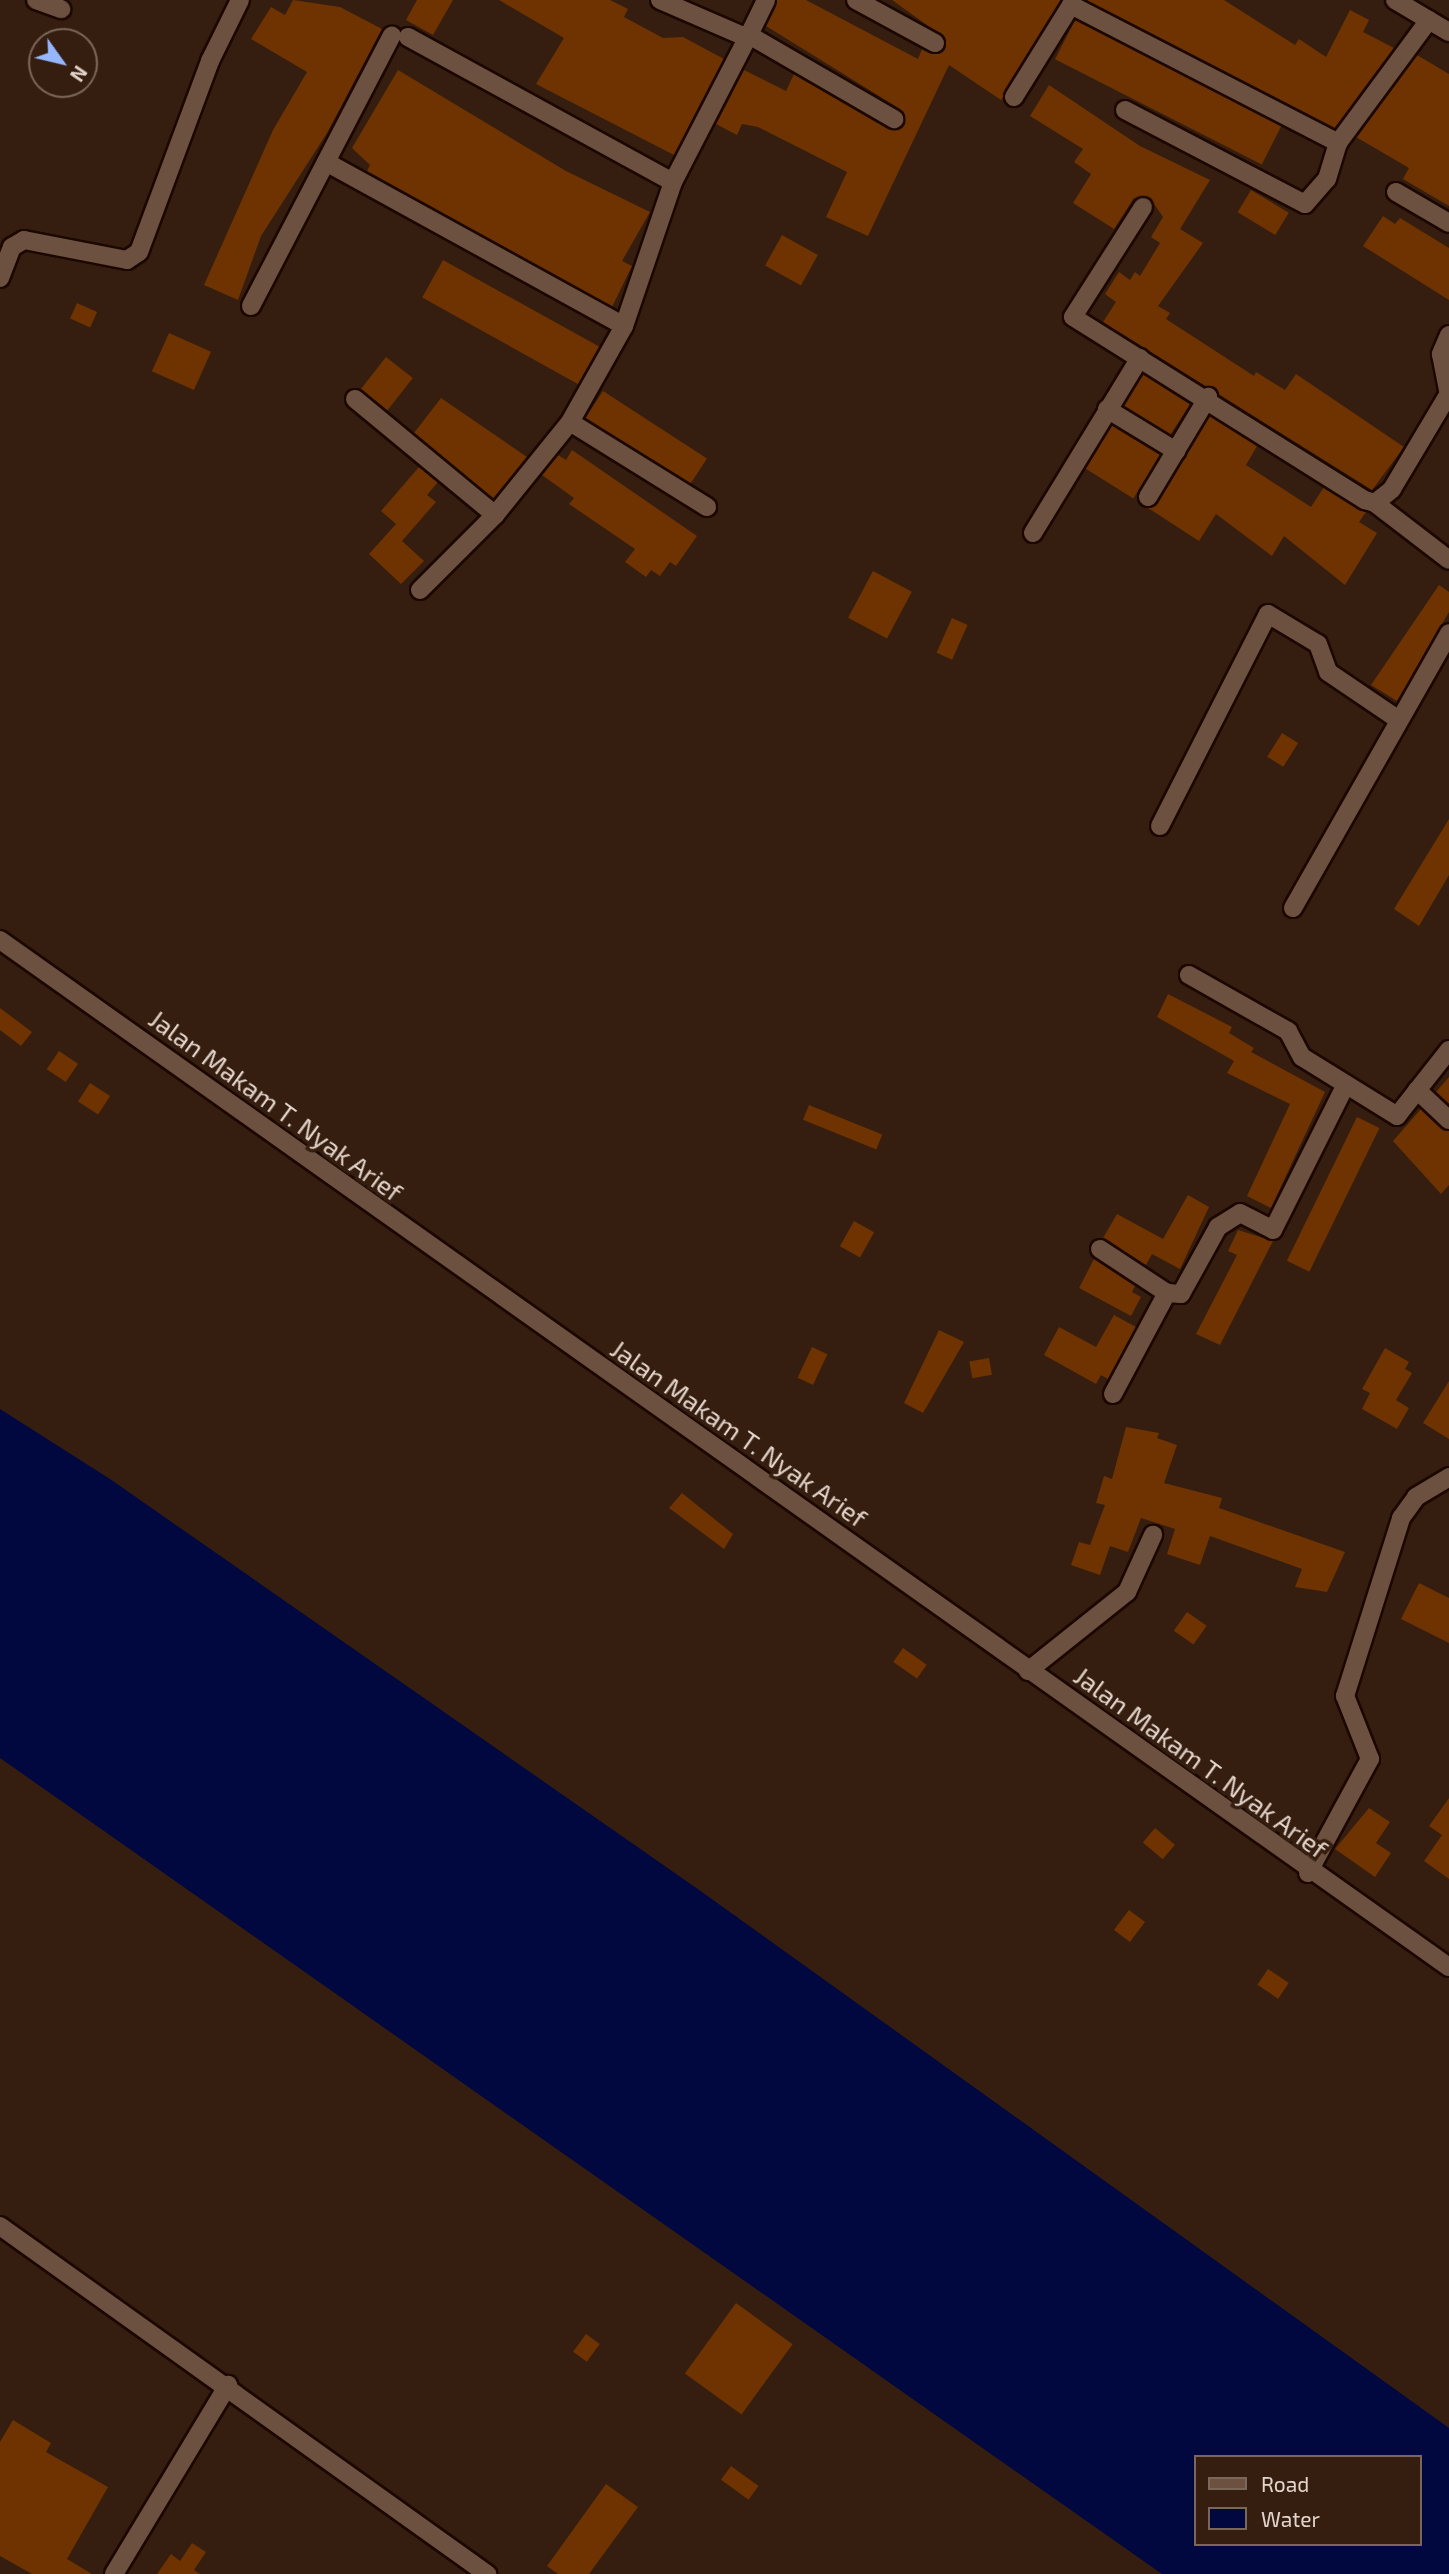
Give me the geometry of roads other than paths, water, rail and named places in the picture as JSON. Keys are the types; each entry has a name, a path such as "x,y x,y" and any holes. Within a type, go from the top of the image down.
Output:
{"street":[{"path":"36,0 61,9"},
{"path":"0,278 12,247 24,240 127,260 139,252 210,61 240,0"},
{"path":"660,0 720,31 749,35 894,119"},
{"path":"420,590 495,515 570,422 624,326 673,181 766,0"},
{"path":"856,0 935,43"},
{"path":"1395,0 1449,32"},
{"path":"1014,97 1071,5 1338,143"},
{"path":"1125,110 1305,204 1327,178 1338,143 1429,20"},
{"path":"251,306 326,162 400,36 673,181"},
{"path":"326,162 624,326"},
{"path":"1395,191 1449,223"},
{"path":"1143,207 1073,317 1208,397 1375,503 1449,560"},
{"path":"1375,503 1392,489 1448,395 1441,354 1449,335"},
{"path":"1033,533 1140,358"},
{"path":"1148,496 1208,397"},
{"path":"355,399 495,515"},
{"path":"1107,409 1176,451"},
{"path":"570,422 707,508"},
{"path":"1160,826 1268,614 1318,644 1328,672 1396,718"},
{"path":"1293,908 1396,718 1449,633"},
{"name":"Jalan Makam T. Nyak Arief","path":"0,940 1308,1873 1449,1967"},
{"path":"1189,975 1289,1031 1302,1057 1397,1116 1449,1050"},
{"path":"1100,1249 1167,1293 1181,1294 1218,1227 1240,1213 1273,1230 1346,1084"},
{"path":"1418,1090 1449,1120"},
{"path":"1113,1394 1167,1293"},
{"path":"1308,1873 1370,1759 1345,1696 1401,1518 1416,1497 1449,1477"},
{"path":"1028,1671 1127,1592 1153,1535"},
{"path":"0,2226 228,2385 487,2574"},
{"path":"114,2574 196,2432 228,2385"}],"water":[{"path":"0,1409 110,1479 702,1892 1449,2428 1449,2574 1162,2574 0,1758"}]}
